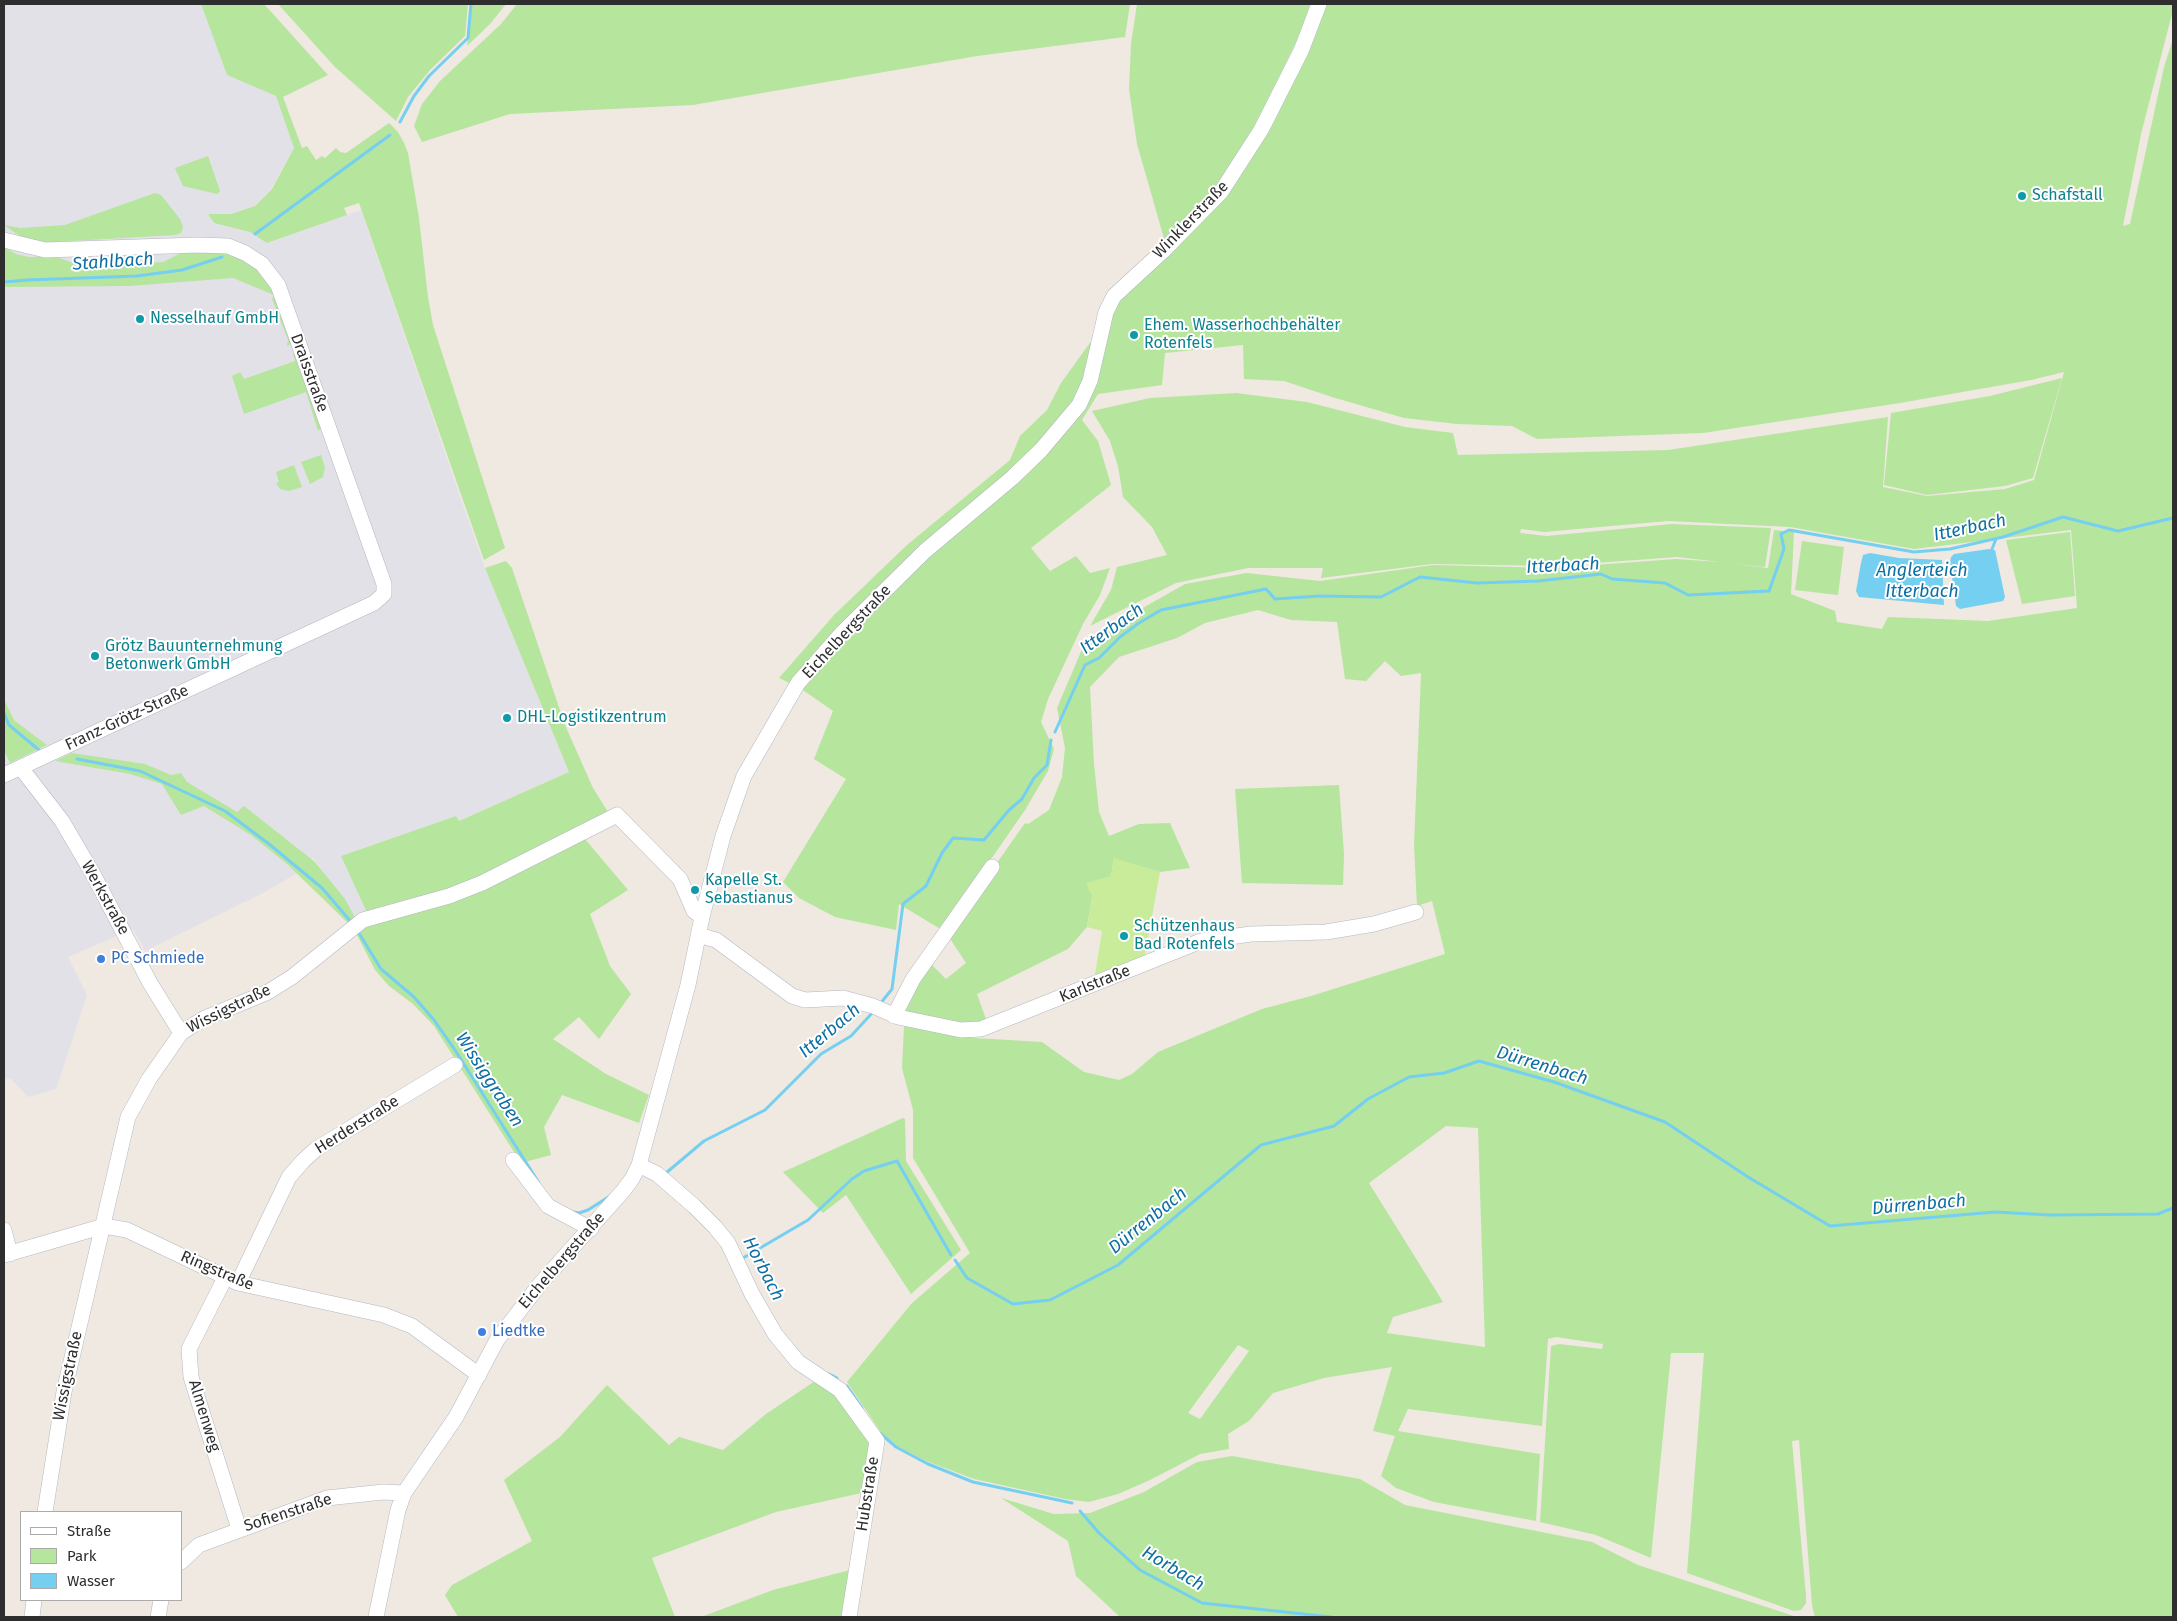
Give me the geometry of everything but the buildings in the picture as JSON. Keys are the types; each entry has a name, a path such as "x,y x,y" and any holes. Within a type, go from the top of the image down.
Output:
{"street":[{"name":"Winklerstraße","path":"1080,405 1090,381 1106,312 1114,296 1164,250 1221,192 1261,130 1301,51 1319,4"},
{"name":"Draisstraße","path":"4,240 45,250 198,245 228,246 245,252 262,264 278,285 384,584 384,594"},
{"name":"Eichelbergstraße","path":"376,1617 398,1510 404,1493 456,1417 497,1340 520,1309 623,1191 639,1165 688,986 702,917 723,836 744,776 798,683 843,632 925,551 1012,478 1041,450 1080,405"},
{"name":"Franz-Grötz-Straße","path":"4,775 374,602 384,594"},
{"name":"Werkstraße","path":"21,768 62,821 150,982 181,1033"},
{"name":"Wissigstraße","path":"45,1511 64,1392 128,1117 149,1080 181,1033 203,1019 268,992 292,977 363,920 449,896 482,883 617,815 680,879 694,911 702,917"},
{"path":"883,1011 913,979 992,867"},
{"name":"Karlstraße","path":"698,935 716,940 729,948 792,996 806,1000 843,998 883,1011 961,1030 981,1029 1201,940 1251,934 1326,932 1374,924 1416,912"},
{"name":"Herderstraße","path":"232,1281 289,1177 303,1161 316,1149 455,1065"},
{"path":"513,1160 548,1206 591,1229"},
{"name":"Hubstraße","path":"639,1165 657,1174 694,1206 728,1242 752,1294 775,1334 798,1362 840,1390 877,1441 849,1617"},
{"name":"Ringstraße","path":"7,1254 104,1226 127,1230 232,1281 384,1315 412,1326 480,1375"},
{"path":"4,1230 7,1254"},
{"name":"Almenweg","path":"232,1281 189,1349 191,1377 239,1529"},
{"name":"Sofienstraße","path":"182,1561 199,1545 327,1498 383,1492 404,1493"},
{"path":"32,1617 34,1601"},
{"path":"158,1617 161,1601"}],"shaded area":[{"path":"4,4 201,4 227,75 276,96 294,148 271,189 255,206 231,214 209,214 214,223 250,232 268,243 361,210 485,568 569,772 459,821 456,816 341,856 368,915 357,919 313,858 299,872 263,893 145,951 133,929 68,957 87,995 56,1089 28,1097 10,1078 4,1080 4,751 10,763 47,745 14,720 4,699"}],"green space":[{"path":"201,4 264,4 328,75 283,97 302,148 307,146 316,160 322,156 325,158 336,148 340,152 346,153 389,123 398,132 404,143 408,153 419,218 433,325 505,548 484,560 359,203 344,208 347,215 267,243 250,232 214,223 208,214 231,214 255,206 272,189 294,148 276,96 227,75"},
{"path":"278,4 468,4 465,36 430,70 408,97 396,121 335,67"},
{"path":"472,4 506,4 490,24 467,46"},
{"path":"517,4 1130,4 1125,37 977,56 693,105 510,114 422,142 414,126 422,104 440,81 501,24"},
{"path":"1137,4 1310,4 1300,34 1259,118 1214,192 1165,242 1137,144 1129,89 1131,44"},
{"path":"1327,4 2173,4 2141,134 2123,226 2130,224 2164,67 2173,39 2173,1617 1815,1617 1812,1605 1799,1440 1792,1441 1806,1596 1806,1603 1801,1610 1794,1611 1687,1573 1704,1353 1671,1353 1651,1558 1596,1535 1540,1522 1551,1346 1559,1344 1602,1349 1603,1344 1556,1337 1548,1339 1542,1426 1408,1409 1398,1431 1540,1454 1536,1521 1434,1502 1396,1488 1381,1476 1395,1436 1373,1431 1392,1367 1324,1378 1273,1393 1249,1421 1228,1434 1229,1449 1200,1454 1118,1494 1089,1502 1065,1499 974,1479 926,1461 897,1446 880,1431 847,1382 912,1303 970,1253 913,1158 913,1110 902,1068 904,1026 975,1038 1042,1042 1084,1072 1119,1080 1132,1074 1158,1052 1262,1009 1311,996 1445,954 1432,901 1417,906 1414,845 1421,673 1401,676 1385,661 1366,681 1345,679 1337,622 1291,620 1258,610 1205,623 1177,638 1119,657 1090,687 1094,764 1099,812 1109,836 1139,824 1170,823 1190,868 1160,872 1114,859 1111,876 1092,897 1087,927 1068,949 977,994 987,1022 952,1024 904,1014 928,961 946,979 966,963 947,934 1025,823 1028,824 1049,810 1062,777 1065,748 1057,708 1086,640 1185,584 1247,573 1320,581 1433,565 1554,568 1676,559 1720,562 1677,557 1554,566 1432,564 1321,578 1323,568 1248,568 1176,583 1090,626 1111,590 1117,567 1167,555 1152,527 1123,497 1118,466 1110,441 1092,411 1150,398 1236,393 1307,402 1405,427 1453,433 1458,455 1668,450 1888,417 1883,487 1927,496 2005,489 2034,480 2064,372 2031,380 1900,403 1703,433 1537,439 1512,426 1457,424 1404,418 1284,381 1244,379 1243,345 1165,353 1162,385 1098,394 1082,420 1098,441 1111,485 1031,548 1050,571 1076,556 1090,573 1110,568 1100,595 1083,624 1048,699 1041,722 1054,749 1048,771 1025,810 942,930 899,904 896,930 835,917 799,898 783,882 846,779 814,759 833,711 800,688 779,678 834,615 907,545 1010,460 1020,436 1047,410 1061,383 1113,311 1120,297 1262,139 1309,52","holes":["1668,521 1790,527 1914,549 2071,530 2077,608 1988,621 1888,617 1882,629 1837,622 1835,611 1791,594 1794,532 1774,530 1768,568 1735,564 1765,567 1771,528 1672,524 1547,536 1520,533 1521,529 1544,532","1446,1126 1478,1128 1485,1347 1387,1333 1393,1317 1443,1302 1369,1183","1238,1345 1249,1351 1200,1419 1188,1413"]},
{"path":"208,156 220,191 217,194 183,186 175,168"},
{"path":"155,193 161,195 180,219 183,227 181,233 175,235 38,243 24,239 4,225 20,228 65,225"},
{"path":"4,247 16,254 29,257 54,256 84,267 163,262 185,251 206,248 228,251 242,257 257,267 268,280 277,294 294,338 293,343 287,346 288,340 272,299 274,295 233,278 130,286 4,287"},
{"path":"293,354 296,355 323,427 318,431 306,392 244,414 232,376 240,372 244,379 295,361"},
{"path":"2062,378 2033,478 2005,486 1927,495 1884,485 1891,413 1990,396"},
{"path":"321,455 325,467 323,477 310,484 301,462"},
{"path":"294,465 302,487 289,491 280,489 276,483 279,482 276,472"},
{"path":"2070,532 2075,596 2022,604 2006,540"},
{"path":"1802,541 1844,547 1838,595 1795,590"},
{"path":"506,561 512,568 565,725 593,788 608,812 484,879 368,915 341,856 456,816 459,821 569,772 485,568"},
{"path":"4,699 14,720 47,745 10,763 4,751"},
{"path":"72,753 145,764 171,775 181,773 187,782 237,812 244,806 315,862 345,899 356,919 350,925 287,864 251,835 204,806 181,815 162,784 130,774 55,761"},
{"path":"1339,785 1344,854 1343,885 1242,883 1235,789"},
{"path":"585,839 628,890 590,914 610,966 631,994 599,1039 579,1017 553,1039 606,1074 649,1095 639,1123 562,1095 544,1127 551,1155 521,1163 434,1026 413,1004 389,986 375,970 355,931 499,883"},
{"path":"1114,858 1160,872 1144,960 1094,981 1102,931 1087,927 1092,897 1086,883 1111,876"},
{"path":"903,1118 905,1119 906,1161 961,1250 911,1294 846,1195 823,1213 783,1172"},
{"path":"818,1379 846,1400 867,1431 869,1447 866,1492 776,1512 652,1558 675,1617 458,1617 445,1595 452,1585 532,1541 504,1480 560,1437 607,1385 669,1445 679,1437 723,1450 766,1414"},
{"path":"1232,1456 1360,1479 1405,1505 1592,1542 1638,1565 1797,1617 1120,1617 1076,1576 1068,1541 1001,1498 1054,1514 1090,1513 1144,1492 1197,1462"},
{"path":"854,1569 846,1617 701,1617 773,1590"}],"water":[{"path":"1989,549 1995,550 2005,597 2003,601 1960,609 1956,606 1950,562 1951,557 1954,554"},
{"name":"Anglerteich Itterbach","path":"1870,553 1899,558 1942,560 1944,605 1859,597 1856,591 1863,555"}],"waterway":[{"name":"Stahlbach","path":"400,122 414,96 429,76 468,38 471,4"},
{"name":"Stahlbach","path":"255,234 390,135"},
{"name":"Stahlbach","path":"4,282 137,276 182,270 222,257"},
{"name":"Itterbach","path":"1055,732 1085,665 1099,658 1120,637 1139,623 1161,610 1266,589 1275,599 1319,596 1381,597 1420,577 1477,583 1538,581 1601,574 1612,579 1665,583 1688,595 1769,591 1784,549 1781,534 1789,530 1914,552 1950,549 2003,537 2063,517 2118,531 2173,518"},
{"path":"1992,549 1996,539"},
{"path":"4,713 9,725 39,750"},
{"name":"Itterbach","path":"880,1004 892,989 903,904 926,886 942,853 953,838 984,840 1009,810 1022,799 1034,778 1047,765 1051,740"},
{"name":"Wissiggraben","path":"77,759 140,771 225,811 269,844 322,888 352,923"},
{"name":"Wissiggraben","path":"357,930 381,969 414,997 434,1020 539,1183"},
{"name":"Itterbach","path":"666,1173 704,1141 765,1110 821,1054 851,1036 874,1011"},
{"name":"Dürrenbach","path":"955,1260 967,1278 1013,1304 1050,1300 1118,1265 1261,1145 1334,1126 1368,1099 1409,1077 1444,1073 1479,1061 1554,1082 1665,1122 1748,1177 1830,1226 1995,1212 2050,1215 2158,1214 2173,1208"},
{"name":"Dürrenbach","path":"743,1258 808,1220 852,1179 864,1171 897,1161 951,1255"},
{"name":"Wissiggraben","path":"573,1212 579,1213 588,1210 610,1196"},
{"name":"Horbach","path":"829,1374 837,1378"},
{"name":"Horbach","path":"847,1386 862,1408"},
{"name":"Horbach","path":"880,1433 896,1447 928,1464 973,1482 1072,1503"},
{"name":"Horbach","path":"1080,1511 1099,1533 1140,1570 1202,1603 1331,1617"}],"place":[{"name":"Schafstall","path":"2022,196"},
{"name":"Nesselhauf GmbH","path":"140,319"},
{"name":"Ehem. Wasserhochbehälter Rotenfels","path":"1134,335"},
{"name":"Grötz Bauunternehmung Betonwerk GmbH","path":"95,656"},
{"name":"DHL-Logistikzentrum","path":"507,718"},
{"name":"Kapelle St. Sebastianus","path":"695,890"},
{"name":"Schützenhaus Bad Rotenfels","path":"1124,936"},
{"name":"PC Schmiede","path":"101,959"},
{"name":"Liedtke","path":"482,1332"}]}
